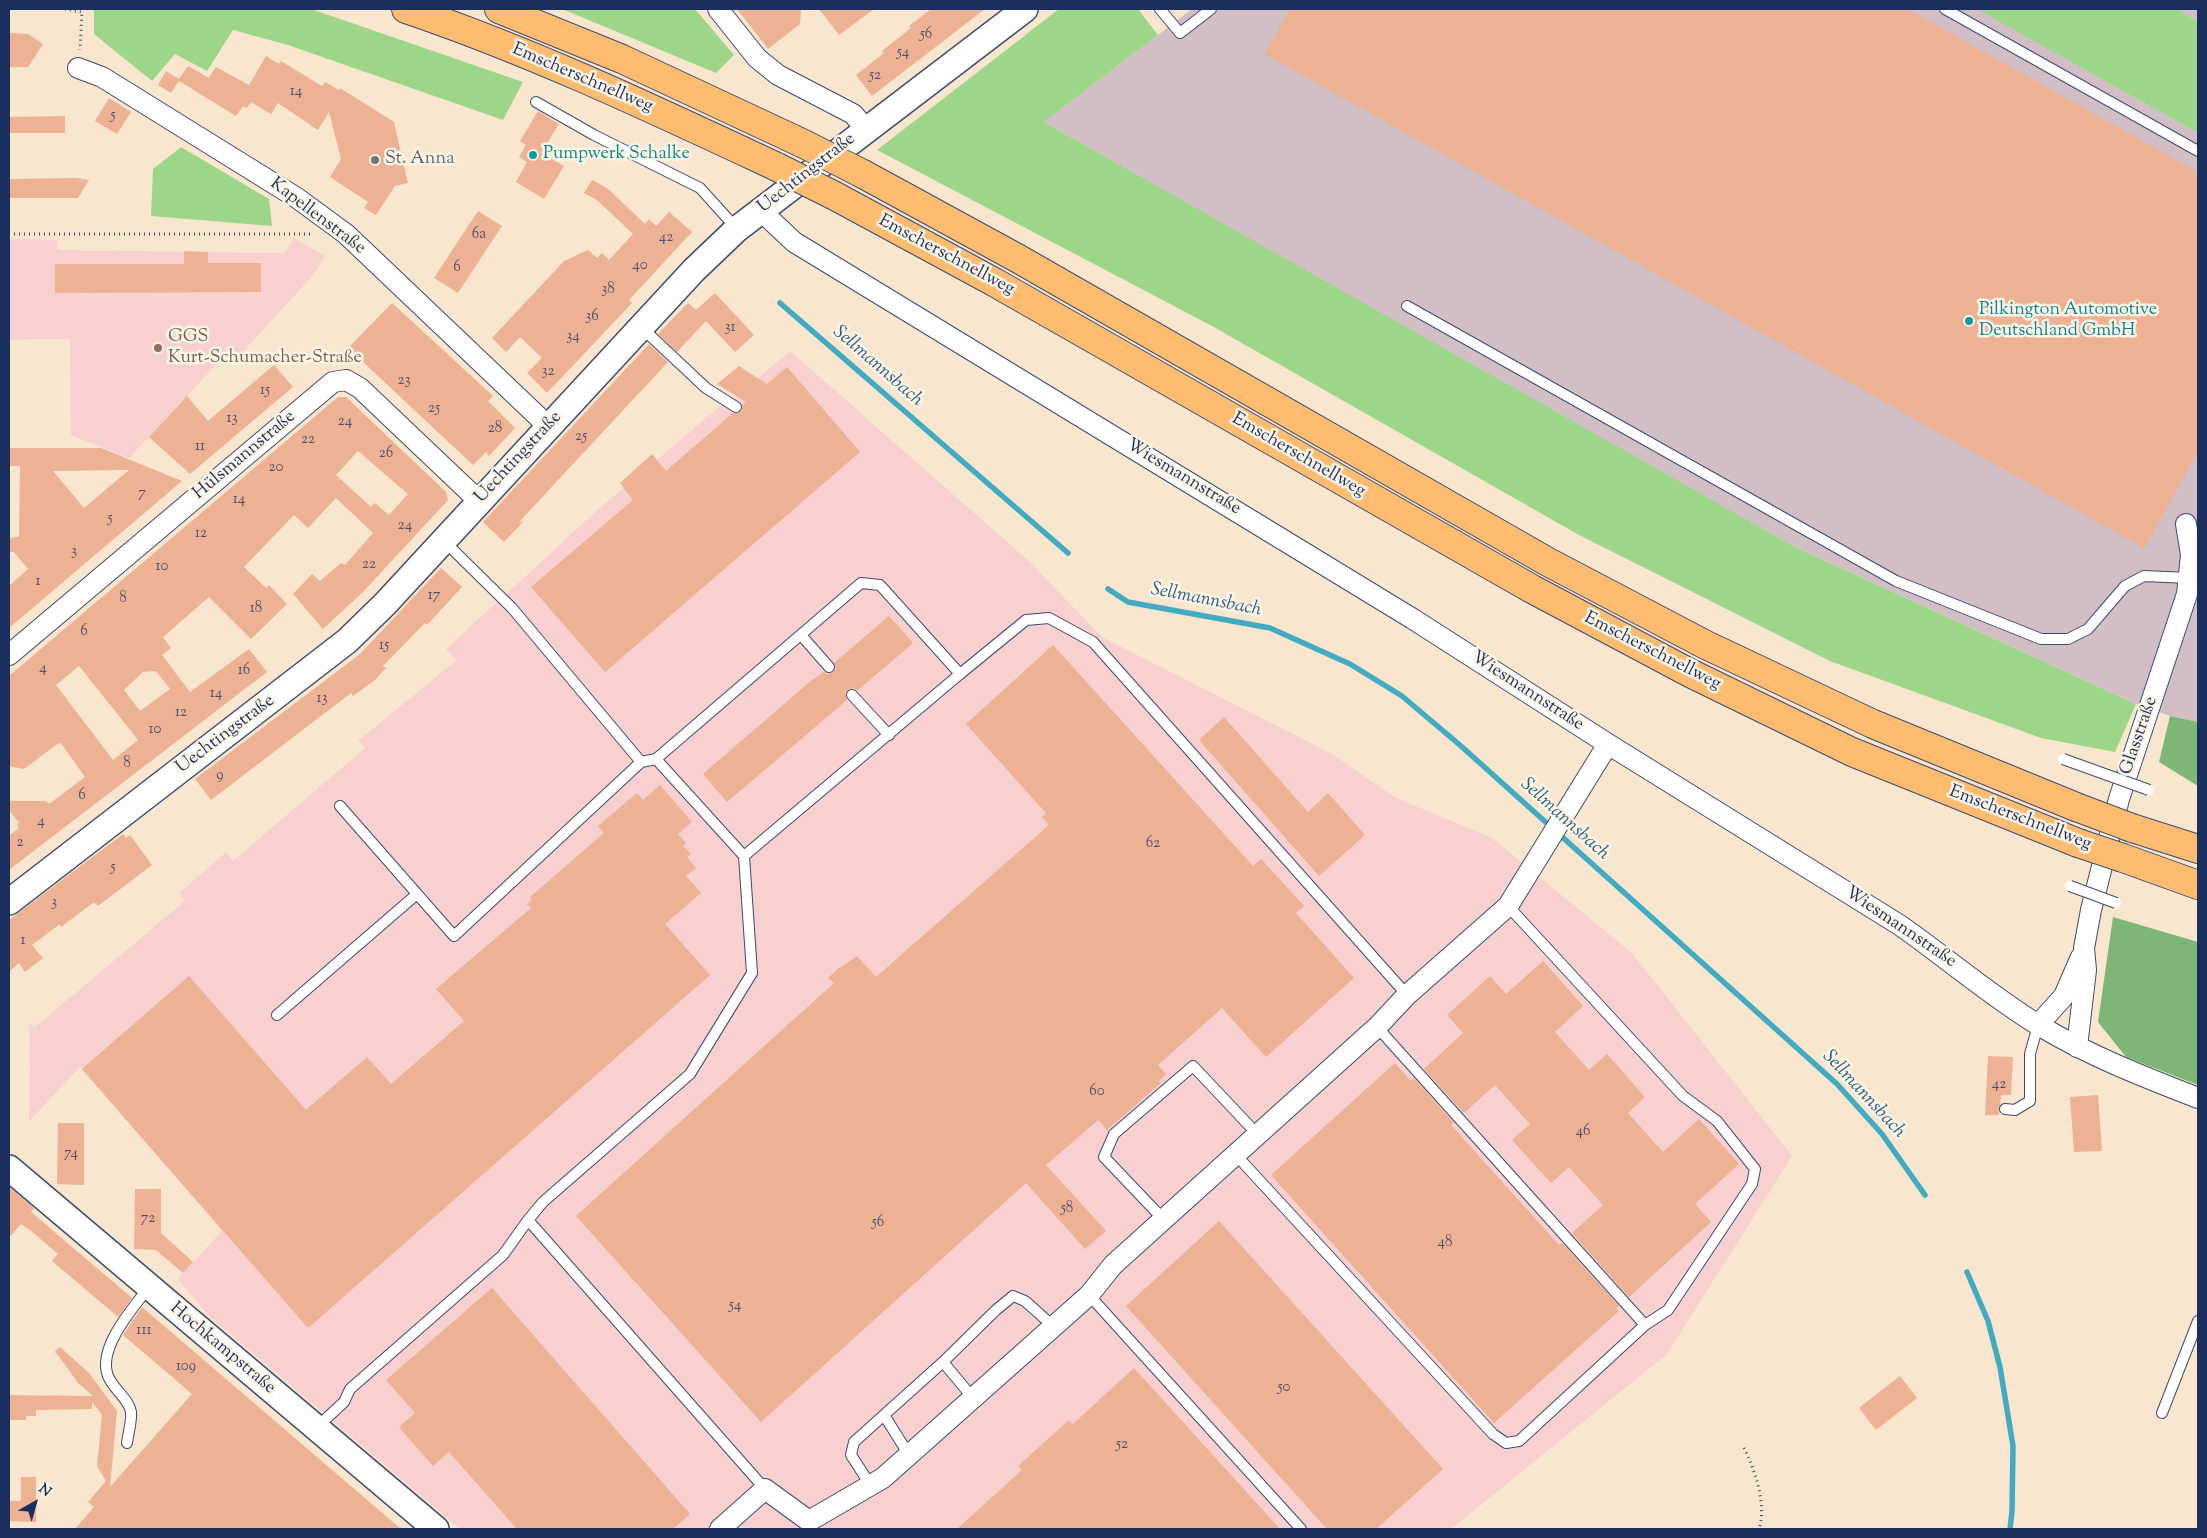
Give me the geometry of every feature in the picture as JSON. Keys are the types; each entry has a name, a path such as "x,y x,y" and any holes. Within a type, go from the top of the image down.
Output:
{"highway":[{"name":"Emscherschnellweg","path":"406,9 517,50 610,88 835,196 994,282 1532,589 1690,673 1852,752 2078,843 2198,885"},
{"name":"Emscherschnellweg","path":"499,9 622,59 804,144 863,174 1025,262 1539,557 1706,646 1873,724 2076,807 2198,850"}],"street":[{"path":"718,9 756,58 778,75 854,114 866,129"},
{"name":"Uechtingstraße","path":"9,902 347,641 385,604 694,270 737,229 1021,10"},
{"name":"Kapellenstraße","path":"78,68 102,76 297,198 346,234 548,426"},
{"name":"Wiesmannstraße","path":"760,210 794,242 1413,619 1608,744 1898,924 2038,1025 2077,1048 2198,1098"},
{"name":"Hülsmannstraße","path":"9,655 332,382 346,380 360,388 479,501"},
{"name":"Glasstraße","path":"2038,1025 2064,996 2084,948 2091,910 2118,799 2187,594 2191,555 2186,524"},
{"path":"720,1529 765,1489 809,1525 871,1486 909,1455 1089,1295 1113,1265 1377,1028 1407,995 1508,906 1608,744"},
{"name":"Glasstraße","path":"2077,1048 2086,970 2084,948"},
{"name":"Hochkampstraße","path":"9,1168 436,1529"}],"lane":[{"path":"1160,9 1180,33 1211,9"},
{"path":"1945,9 2198,151"},
{"path":"536,102 594,136 700,188 737,229"},
{"path":"1407,306 1896,581 2041,639 2068,639 2088,630 2125,586 2144,576 2189,578"},
{"path":"641,327 706,388 736,407"},
{"path":"443,541 512,608 641,762"},
{"path":"340,806 454,936 641,762 656,759 861,583 880,585 960,674"},
{"path":"744,856 1026,620 1049,618 1092,642 1407,995"},
{"path":"801,636 829,667"},
{"path":"852,695 889,735"},
{"path":"2062,758 2149,790"},
{"path":"316,1428 344,1402 350,1389 503,1255 543,1202 690,1074 752,973 744,856 656,759"},
{"path":"2070,886 2116,903"},
{"path":"277,1014 417,894"},
{"path":"1236,1155 1493,1434 1506,1443 1519,1441 1645,1326 1668,1310 1752,1184 1755,1169 1717,1121 1683,1096 1508,906"},
{"path":"2005,1109 2015,1110 2030,1101 2030,1054 2038,1025"},
{"path":"1377,1028 1645,1326"},
{"path":"1163,1219 1104,1157 1114,1134 1193,1066 1258,1135"},
{"path":"528,1220 765,1489"},
{"path":"127,1443 131,1412 108,1376 109,1350 115,1335 149,1286"},
{"path":"1089,1295 1301,1529"},
{"path":"871,1486 851,1454 854,1442 943,1362 996,1310 1014,1296 1026,1301 1053,1326"},
{"path":"2162,1412 2198,1321"},
{"path":"943,1362 973,1398"},
{"path":"884,1415 909,1455"}],"path":[{"path":"65,9 82,12 82,34 78,68"},
{"path":"9,234 320,234 329,222"},
{"path":"1744,1448 1756,1475 1762,1521 1759,1529"}],"shaded area":[{"path":"1192,9 1980,9 2198,133 2198,722 2170,716 2136,704 1795,547 1496,380 1044,122"},
{"path":"2176,9 2198,9 2198,21"},
{"name":"GGS Kurt-Schumacher-Straße","path":"294,238 325,256 313,275 238,357 223,357 129,458 71,435 70,339 9,340 9,239 57,240 58,250 285,253"},
{"path":"790,351 1030,562 1102,637 1332,754 1396,798 1492,838 1632,953 1792,1156 1667,1354 1451,1529 460,1529 209,1316 178,1279 222,1231 80,1067 29,1121 30,1023 34,1028 185,901 180,893 226,852 233,861 365,748 358,741 457,660 446,649 602,506 731,397 735,398"}],"green space":[{"path":"94,9 311,9 523,82 503,120 288,45 233,30 207,71 175,54 152,81 94,34"},
{"path":"562,9 695,9 734,55 716,73"},
{"path":"1059,9 1138,9 1158,35 1044,122 1795,547 2136,704 2115,752 2041,738 1830,661 1579,535 1212,326 877,150"},
{"path":"1977,9 2176,9 2198,21 2198,133"},
{"path":"181,147 269,199 272,226 151,216 153,169"},
{"path":"2170,716 2198,722 2198,786 2159,762"},
{"path":"2113,917 2198,942 2198,1085 2126,1057 2098,1022"}],"building":[{"path":"737,9 801,9 800,24 768,49"},
{"path":"819,9 874,9 839,35"},
{"path":"931,9 985,9 872,96 856,75 884,53 882,51"},
{"name":"Pilkington Automotive Deutschland GmbH","path":"1290,9 1907,9 2198,172 2198,452 2144,548 1265,54"},
{"path":"9,33 28,34 43,44 28,67 9,67"},
{"path":"266,56 279,64 281,61 322,86 325,82 339,90 340,88 394,122 408,183 395,186 376,215 364,208 368,202 330,177 341,159 329,112 318,130 278,103 271,114 251,102 247,108 243,106 236,116 179,81 171,93 158,85 166,71 179,79 188,66 209,78 216,67 249,85"},
{"path":"109,98 131,112 117,134 95,121"},
{"name":"Pumpwerk Schalke","path":"538,111 559,124 541,153 564,166 544,199 516,182 527,162 519,157 526,145 520,141"},
{"path":"65,116 65,133 9,133 9,117"},
{"path":"76,178 89,180 78,198 9,198 9,179"},
{"path":"592,180 607,188 645,224 649,219 656,226 669,212 692,232 629,300 632,303 547,393 527,373 542,358 520,337 506,352 492,338 564,261 588,250 597,258 602,253 609,260 633,234 597,200 584,193"},
{"path":"478,211 502,226 458,293 434,278"},
{"path":"184,251 208,252 208,263 261,263 261,292 55,293 55,264 184,264"},
{"path":"715,293 754,335 735,352 706,321 677,352 658,334 688,303 696,310"},
{"path":"392,303 493,396 488,401 515,428 489,456 486,452 473,465 348,348"},
{"path":"649,344 668,362 520,521 522,523 504,542 483,522"},
{"path":"274,365 293,387 190,474 149,437 187,396 208,421"},
{"path":"739,366 767,384 787,367 860,452 605,672 531,587 633,500 620,483 652,454 666,471 733,413 742,411 742,405 746,402 717,384"},
{"path":"338,397 346,397 446,492 448,500 363,592 323,629 293,594 312,574 320,581 341,563 345,565 373,533 336,498 308,528 294,515 244,567 266,588 269,585 287,604 251,639 209,597 163,637 171,648 162,655 190,692 249,649 267,672 9,870 9,836 19,828 17,824 19,823 9,810 9,801 46,801 49,804 85,777 60,742 24,769 9,766 9,676","holes":["358,451 408,494 389,515 375,503 371,507 336,475","79,666 138,740 113,760 56,685","156,671 170,689 140,711 124,690 143,672"]},
{"path":"9,448 101,448 182,481 9,628 9,586 28,569 14,552 9,552 9,538 19,537 20,466 9,466","holes":["129,470 84,508 53,471"]},
{"path":"441,568 462,587 427,625 425,623 383,666 386,668 375,680 353,696 351,693 211,800 195,779 360,654"},
{"path":"889,616 913,643 857,691 854,688 848,690 845,693 847,700 727,802 703,774 812,680 824,672 827,674 833,672 836,669 834,663"},
{"path":"1053,645 1253,866 1261,859 1304,906 1296,913 1354,978 1266,1057 1222,1008 1158,1065 1166,1074 1159,1081 1161,1083 1107,1130 1098,1120 1046,1165 1106,1231 1085,1249 1026,1183 761,1422 576,1216 834,983 828,978 838,969 857,956 876,977 1049,825 1042,817 1046,813 966,724"},
{"path":"1224,717 1308,812 1328,793 1365,835 1319,876 1199,740"},
{"path":"660,785 692,822 678,834 686,843 683,846 691,854 687,857 696,868 686,876 701,893 665,924 710,975 308,1328 82,1069 189,976 306,1110 367,1057 391,1084 464,1021 436,989 531,908 527,904 532,900 530,897 604,833 598,826 637,793 643,800"},
{"path":"123,834 126,838 130,835 152,865 98,906 94,902 61,927 60,924 32,945 43,958 25,972 19,963 9,972 9,920"},
{"path":"1543,961 1583,1006 1555,1032 1589,1070 1607,1054 1645,1097 1628,1113 1663,1152 1699,1119 1739,1164 1695,1204 1711,1222 1629,1297 1572,1233 1603,1205 1569,1167 1551,1183 1512,1140 1530,1124 1495,1085 1464,1113 1424,1069 1463,1033 1447,1015 1490,976 1506,994"},
{"path":"1988,1056 2013,1057 2011,1095 2001,1095 1999,1115 1985,1115"},
{"path":"1395,1063 1411,1081 1414,1078 1454,1123 1451,1125 1559,1245 1562,1243 1619,1306 1616,1308 1619,1311 1494,1423 1271,1175"},
{"path":"2098,1095 2102,1151 2074,1152 2070,1097"},
{"path":"58,1123 84,1123 84,1185 57,1184"},
{"path":"9,1187 34,1208 31,1212 132,1298 118,1317 52,1261 58,1254 30,1230 21,1224 9,1238"},
{"path":"135,1189 161,1189 161,1233 193,1262 183,1273 156,1250 134,1249"},
{"path":"1219,1221 1443,1469 1376,1529 1327,1529 1126,1306"},
{"path":"492,1288 690,1514 673,1529 517,1529 449,1452 433,1466 399,1427 415,1413 386,1380"},
{"path":"142,1307 401,1529 75,1529 94,1507 88,1502 106,1481 97,1466 102,1415 92,1402 92,1409 36,1410 36,1416 26,1416 26,1420 9,1420 9,1395 93,1396 78,1383 55,1351 60,1347 89,1373 117,1411 110,1487 192,1394 123,1335"},
{"path":"1134,1368 1280,1529 957,1529 1022,1470 1018,1466 1069,1420 1073,1424"},
{"path":"1900,1376 1917,1398 1876,1430 1859,1408"},
{"path":"21,1477 36,1477 36,1522 9,1521 9,1501 21,1501"}],"waterway":[{"name":"Sellmannsbach","path":"780,303 1068,553"},
{"name":"Sellmannsbach","path":"1108,589 1128,602 1270,628 1350,664 1402,696 1461,746 1837,1084 1882,1134 1925,1195"},
{"name":"Sellmannsbach","path":"1967,1272 1988,1321 2000,1367 2013,1446 2010,1529"}],"place":[{"name":"Pumpwerk Schalke","path":"533,155"},
{"name":"St. Anna","path":"375,160"},
{"name":"Pilkington Automotive Deutschland GmbH","path":"1969,321"},
{"name":"GGS Kurt-Schumacher-Straße","path":"158,348"}]}
